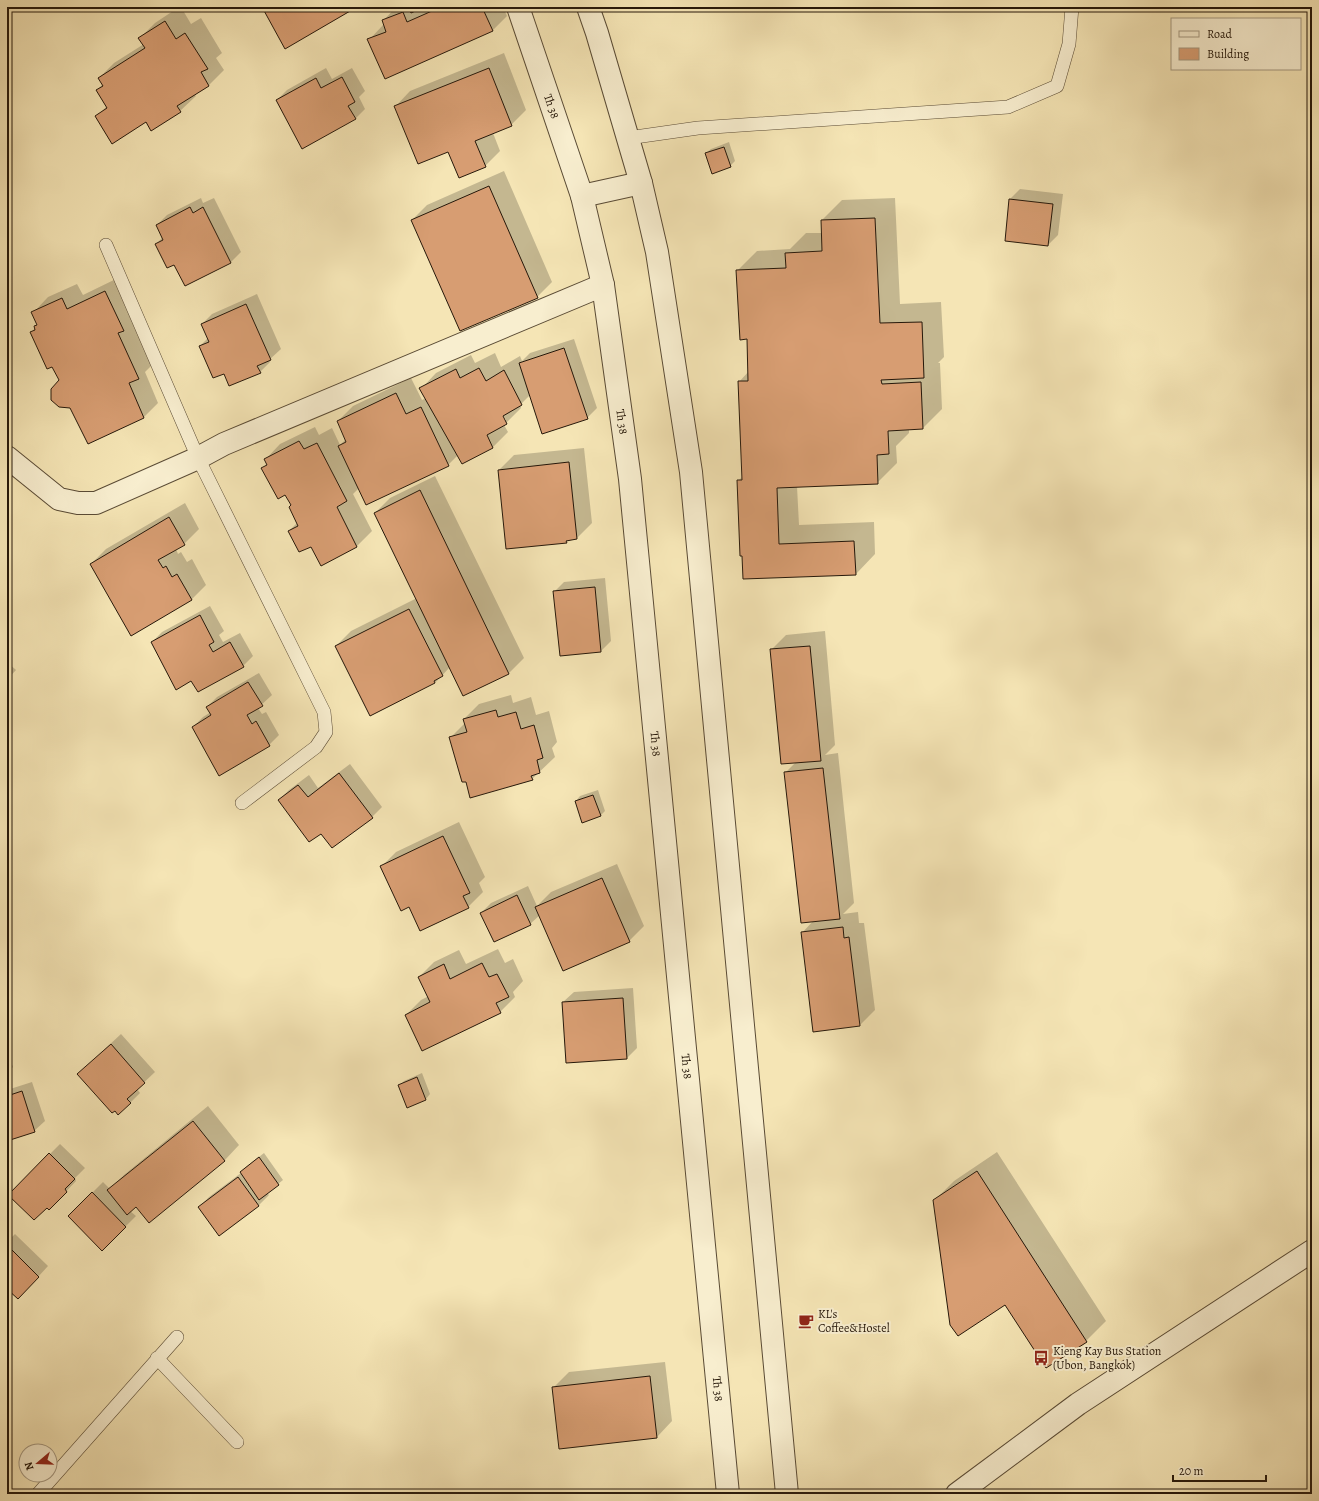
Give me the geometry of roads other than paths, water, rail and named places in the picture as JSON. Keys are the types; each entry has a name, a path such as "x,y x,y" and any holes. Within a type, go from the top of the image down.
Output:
{"street":[{"name":"Th 38","path":"518,7 582,196 603,285 630,479 728,1494"},
{"path":"588,7 597,32 641,183 657,252 691,472 787,1494"},
{"path":"582,196 641,183"},
{"path":"7,457 59,499 78,503 96,503 198,458 224,444 603,285"},
{"path":"957,1494 1078,1404 1312,1251"}],"lane":[{"path":"628,138 698,128 1008,107 1057,86 1070,44 1072,7"},
{"path":"106,244 198,458 324,712 326,732 316,747 242,803"},
{"path":"38,1494 176,1337"},
{"path":"157,1358 237,1442"}],"place":[{"name":"KL's Coffee&Hostel","path":"806,1321"},
{"name":"Kieng Kay Bus Station (Ubon, Bangkok)","path":"1041,1358"}]}
